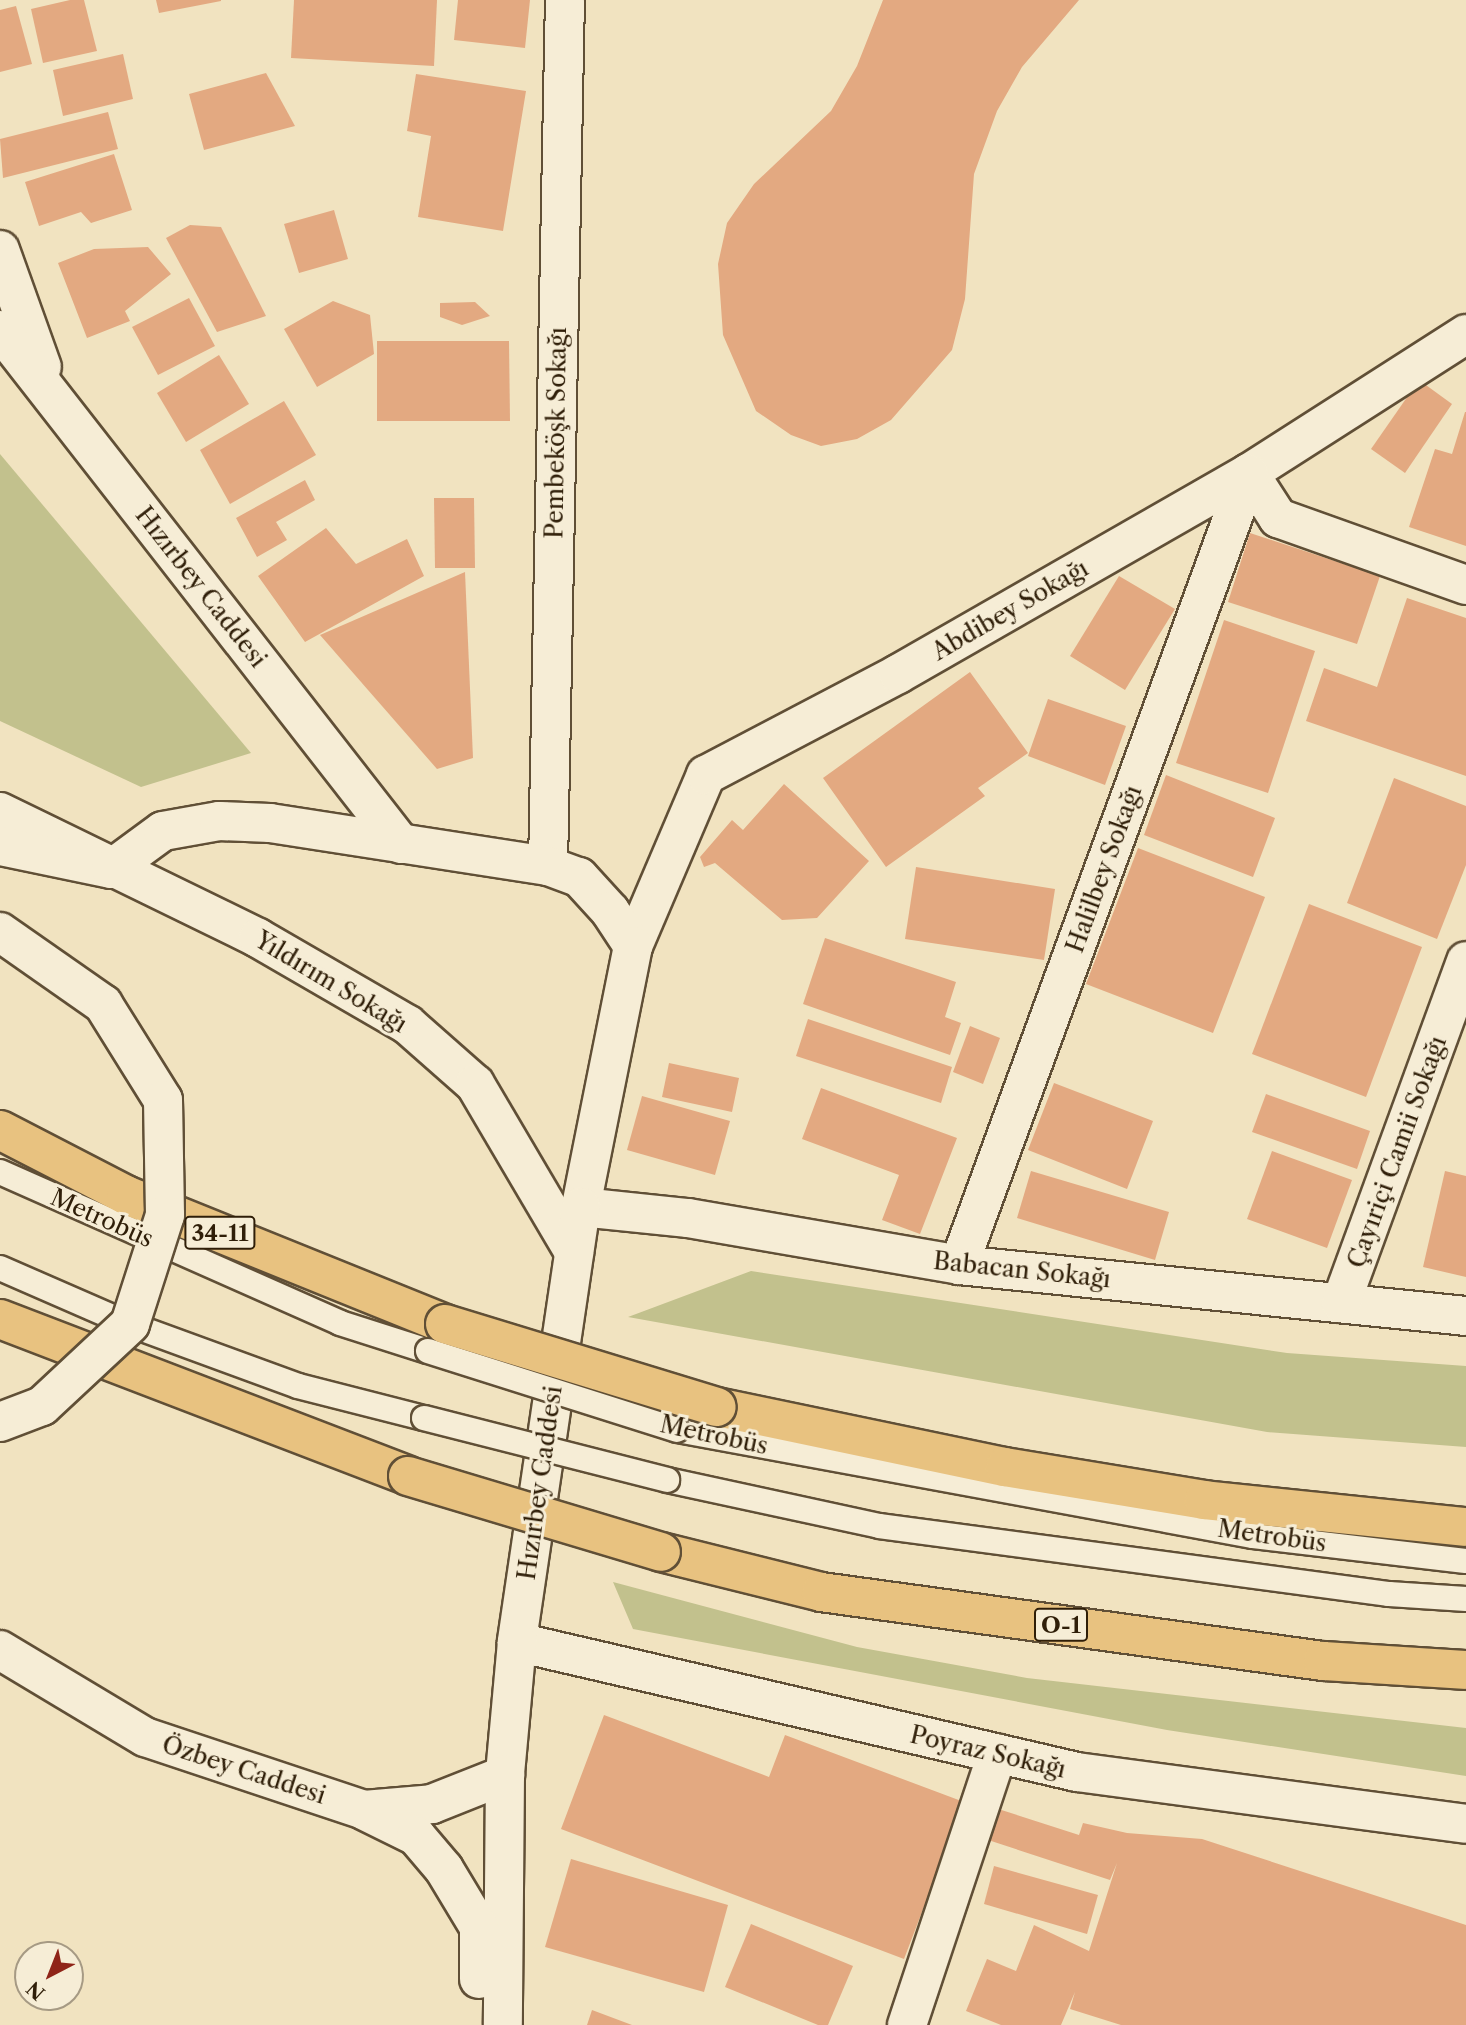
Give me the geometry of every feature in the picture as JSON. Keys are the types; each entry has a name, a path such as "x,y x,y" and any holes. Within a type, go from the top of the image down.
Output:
{"highway":[{"name":"34-11","path":"0,1130 126,1195 437,1337"},
{"name":"O-1","path":"0,1319 408,1476 661,1552 821,1592 1323,1661 1466,1670"},
{"path":"437,1337 717,1407 1005,1467 1204,1500 1466,1527"}],"street":[{"name":"Pembeköşk Sokağı","path":"548,866 565,0"},
{"path":"0,250 53,395"},
{"name":"Hızırbey Caddesi","path":"0,330 401,844"},
{"name":"Abdibey Sokağı","path":"633,946 706,775 898,674 1249,473 1466,334"},
{"path":"1249,473 1279,518 1466,584"},
{"name":"Halilbey Sokağı","path":"959,1265 1249,473"},
{"name":"Yıldırım Sokağı","path":"0,812 111,869 258,937 408,1025 475,1084 574,1252"},
{"path":"0,846 111,869 163,831 219,821 270,823 548,866 579,877 610,911 633,946"},
{"path":"0,932 103,1004 163,1100 165,1215 130,1324 41,1406 0,1422"},
{"name":"Hızırbey Caddesi","path":"503,2025 505,1775 517,1643 581,1207 633,946"},
{"name":"Çayıriçi Camii Sokağı","path":"1341,1303 1466,961"},
{"name":"Babacan Sokağı","path":"581,1207 688,1218 959,1265 1466,1316"},
{"name":"Poyraz Sokağı","path":"517,1643 1077,1772 1466,1824"},
{"name":"Özbey Caddesi","path":"0,1650 145,1737 363,1810 432,1804 505,1775"},
{"path":"907,2025 998,1754"},
{"path":"363,1810 416,1836 444,1869 479,1927 480,2025"}],"lane":[{"name":"Metrobüs","path":"0,1172 340,1323 437,1337 677,1430 1253,1536 1466,1561"},
{"name":"Metrobüs","path":"0,1268 126,1323 299,1386 667,1480 879,1526 1388,1594 1466,1599"}],"shaded area":[{"path":"0,454 251,753 141,787 0,721"},
{"path":"751,1271 1287,1353 1466,1366 1466,1447 1267,1432 628,1317"},
{"path":"613,1582 857,1647 1027,1678 1466,1728 1466,1776 1167,1730 633,1629"}],"building":[{"path":"70,0 84,0 97,51 43,63 31,9"},
{"path":"156,0 221,0 221,1 159,13"},
{"path":"294,0 437,0 434,66 291,58"},
{"path":"458,0 530,0 525,48 454,40"},
{"path":"883,0 1079,0 1022,67 997,111 974,174 965,299 952,350 891,420 857,439 821,446 791,435 756,411 723,335 718,264 727,223 754,184 831,111 857,66"},
{"path":"16,6 32,64 0,72 0,10"},
{"path":"123,54 133,99 63,116 53,70"},
{"path":"266,73 295,126 204,150 189,94"},
{"path":"416,74 526,91 503,231 418,217 431,136 407,131"},
{"path":"108,112 118,149 3,178 0,139"},
{"path":"114,154 132,210 91,223 81,212 39,226 25,182"},
{"path":"334,210 348,259 299,273 284,224"},
{"path":"190,225 221,227 266,316 217,332 166,238"},
{"path":"148,247 171,274 125,311 130,321 87,338 58,263 94,249"},
{"path":"189,298 215,346 158,375 132,327"},
{"path":"333,301 370,315 374,354 317,387 284,329"},
{"path":"475,302 490,316 462,325 440,317 440,303"},
{"path":"377,341 509,341 510,421 377,421"},
{"path":"219,355 249,404 186,442 157,393"},
{"path":"1419,380 1452,404 1405,473 1371,449"},
{"path":"284,401 316,455 230,504 200,450"},
{"path":"1465,412 1466,546 1409,527 1435,449 1452,454"},
{"path":"305,480 315,500 276,522 287,540 257,557 236,518"},
{"path":"434,498 474,498 475,568 435,568"},
{"path":"326,528 356,564 407,539 424,576 305,642 258,576"},
{"path":"1250,533 1380,576 1357,644 1228,602"},
{"path":"465,572 473,758 437,769 320,635"},
{"path":"1119,576 1175,609 1125,690 1070,656"},
{"path":"1407,598 1466,618 1466,776 1306,721 1324,668 1377,687"},
{"path":"1224,620 1315,651 1268,793 1176,763"},
{"path":"970,672 1028,753 978,788 985,796 886,867 823,778"},
{"path":"1048,699 1126,726 1105,785 1028,756"},
{"path":"1166,775 1275,818 1253,877 1144,835"},
{"path":"1394,778 1466,806 1466,865 1437,939 1347,903"},
{"path":"784,784 869,861 817,918 782,920 715,863 704,867 700,857 732,820 743,830"},
{"path":"1138,848 1265,897 1213,1033 1086,984"},
{"path":"916,867 1055,889 1044,960 905,939"},
{"path":"1309,904 1422,947 1366,1097 1252,1054"},
{"path":"825,938 956,982 945,1017 961,1023 950,1055 803,1004"},
{"path":"808,1019 952,1067 941,1103 796,1056"},
{"path":"970,1026 1000,1038 983,1084 953,1072"},
{"path":"669,1063 739,1078 732,1112 662,1097"},
{"path":"1054,1083 1153,1121 1127,1189 1028,1150"},
{"path":"821,1088 957,1138 920,1234 882,1220 899,1175 802,1139"},
{"path":"1266,1094 1370,1131 1357,1169 1252,1132"},
{"path":"642,1096 730,1121 715,1175 627,1150"},
{"path":"1272,1151 1352,1180 1327,1248 1247,1219"},
{"path":"1031,1171 1169,1212 1155,1260 1017,1218"},
{"path":"1445,1171 1466,1176 1466,1277 1423,1267"},
{"path":"604,1715 769,1777 785,1735 964,1802 904,1959 561,1829"},
{"path":"992,1807 1079,1835 1083,1823 1127,1833 1202,1839 1466,1925 1466,2025 1121,2025 1070,2009 1075,1992 1061,2025 1001,2025 966,2011 987,1959 1016,1971 1034,1925 1089,1951 1117,1863 1110,1880 982,1838"},
{"path":"571,1859 728,1905 704,1992 545,1947"},
{"path":"994,1866 1098,1895 1087,1934 984,1904"},
{"path":"751,1924 853,1966 828,2025 818,2025 725,1987"},
{"path":"592,2010 632,2025 587,2025"}]}
